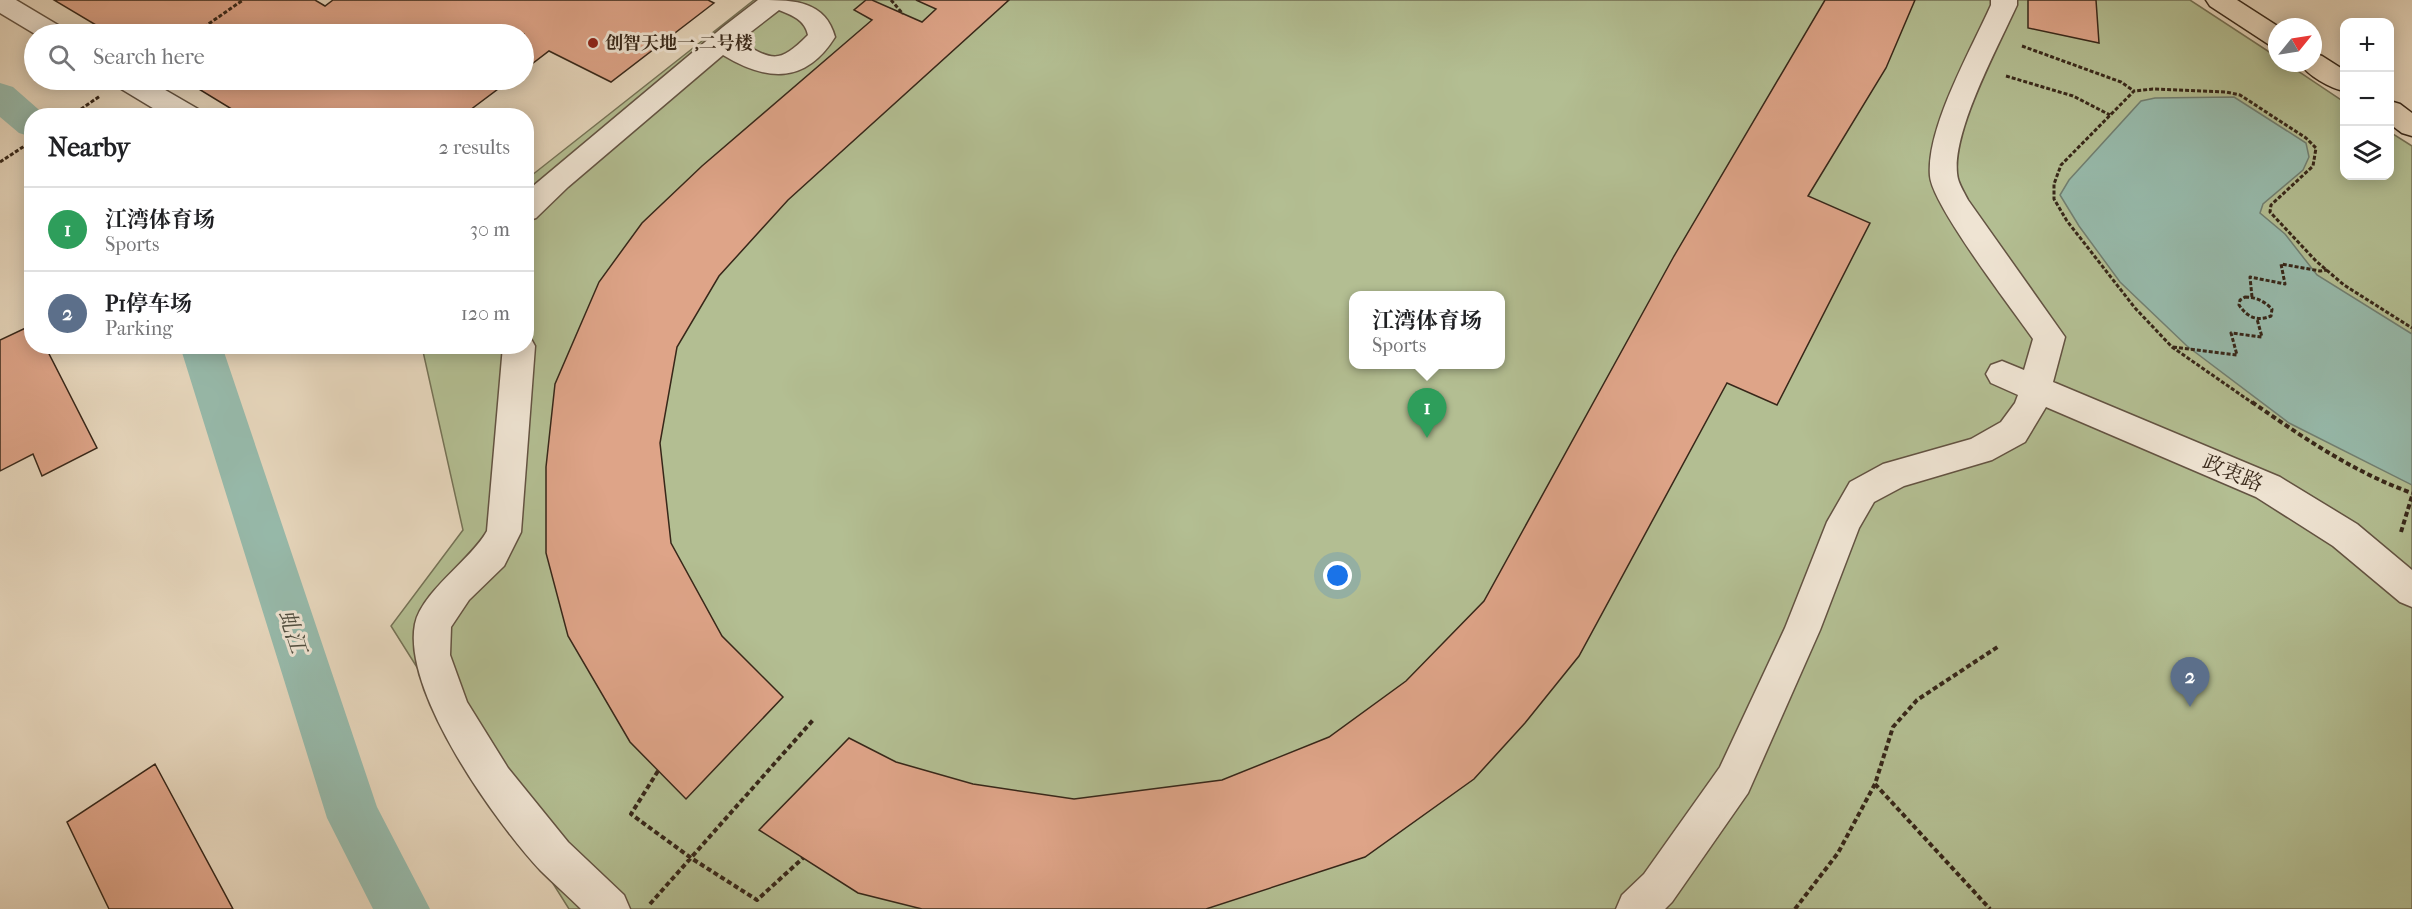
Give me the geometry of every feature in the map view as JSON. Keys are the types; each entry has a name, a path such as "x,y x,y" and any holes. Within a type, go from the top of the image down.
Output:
{"main road":[{"path":"2219,0 2268,32"},
{"path":"2322,68 2340,79"},
{"path":"2394,114 2412,126"}],"lane":[{"path":"1636,909 1658,888 1734,780 1802,630 1844,522 1862,492 1895,474 1980,450 2013,432 2031,408 2034,388 2046,354 2049,336 1956,205 1944,179 1944,161 1950,126 2004,5 2004,0"},
{"path":"0,2 37,24"},
{"path":"534,202 722,42 763,3 813,15 820,25 822,37 809,52 787,64 766,66 722,42"},
{"path":"145,90 175,108"},
{"path":"518,354 504,532 492,555 457,589 433,623 432,655 452,711 494,781 554,856 610,909"},
{"name":"政衷路","path":"2002,374 2268,488 2344,535 2412,591"}],"path":[{"path":"208,24 243,0"},
{"path":"891,0 903,14"},
{"path":"1990,35 2121,82 2132,87 2134,91"},
{"path":"1976,68 2073,94 2092,102 2110,115"},
{"path":"2412,328 2344,285 2316,261 2270,212 2271,205 2313,166 2316,148 2306,138 2240,95 2153,89 2134,91 2061,165 2054,184 2054,199 2067,221 2135,308 2172,347 2304,438 2392,486 2412,493"},
{"path":"0,162 24,146"},
{"path":"2252,297 2250,277 2285,284 2281,264 2320,271 2328,270"},
{"path":"2252,297 2260,299 2272,309 2271,316 2263,320 2244,313 2239,305 2240,300 2252,297"},
{"path":"2172,347 2238,355 2231,333 2262,337 2257,319"},
{"path":"1795,909 1838,853 1875,784 1893,727 1917,700 1999,646"},
{"path":"645,909 813,720"},
{"path":"658,771 631,814 690,858 757,900 803,858"},
{"path":"1875,784 1990,909"}],"shaded area":[{"path":"754,0 2190,0 2268,51 2268,72 2299,72 2340,99 2340,180 2394,180 2394,135 2412,146 2412,909 569,909 391,626 463,530 424,354 534,354 534,173"},
{"path":"2234,97 2306,143 2309,157 2303,170 2263,204 2260,213 2285,234 2317,275 2412,334 2412,485 2289,423 2187,346 2120,282 2079,226 2060,195 2069,180 2141,101 2155,98"}],"building":[{"name":"创智天地一,二号楼","path":"54,0 315,0 325,6 333,0 708,0 714,3 611,82 549,51 534,62 534,24 94,24"},
{"path":"866,0 872,0 922,22 936,9 916,0 1009,0 788,200 719,276 677,347 660,443 671,543 722,636 783,697 686,799 630,742 568,636 546,553 546,467 555,384 599,282 642,223 702,166 872,20 854,10"},
{"path":"1825,0 1915,0 1886,68 1808,196 1870,223 1777,405 1727,383 1579,656 1525,723 1474,779 1365,857 1206,909 922,909 858,893 759,830 849,738 896,762 973,784 1074,799 1222,780 1329,737 1406,681 1484,601 1674,256"},
{"path":"2028,0 2096,0 2099,43 2028,28"},
{"path":"200,90 497,90 473,108 230,108"},
{"path":"24,329 24,354 49,354 97,448 42,476 33,454 0,471 0,340"},
{"path":"155,764 233,909 109,909 67,822"}],"waterway":[{"name":"虬江","path":"0,96 24,117"},
{"name":"虬江","path":"204,354 354,818 402,909"}],"place":[{"name":"创智天地一,二号楼","path":"593,43"},
{"name":"江湾体育场","path":"1427,438"},
{"name":"P1停车场","path":"2190,707"}]}
